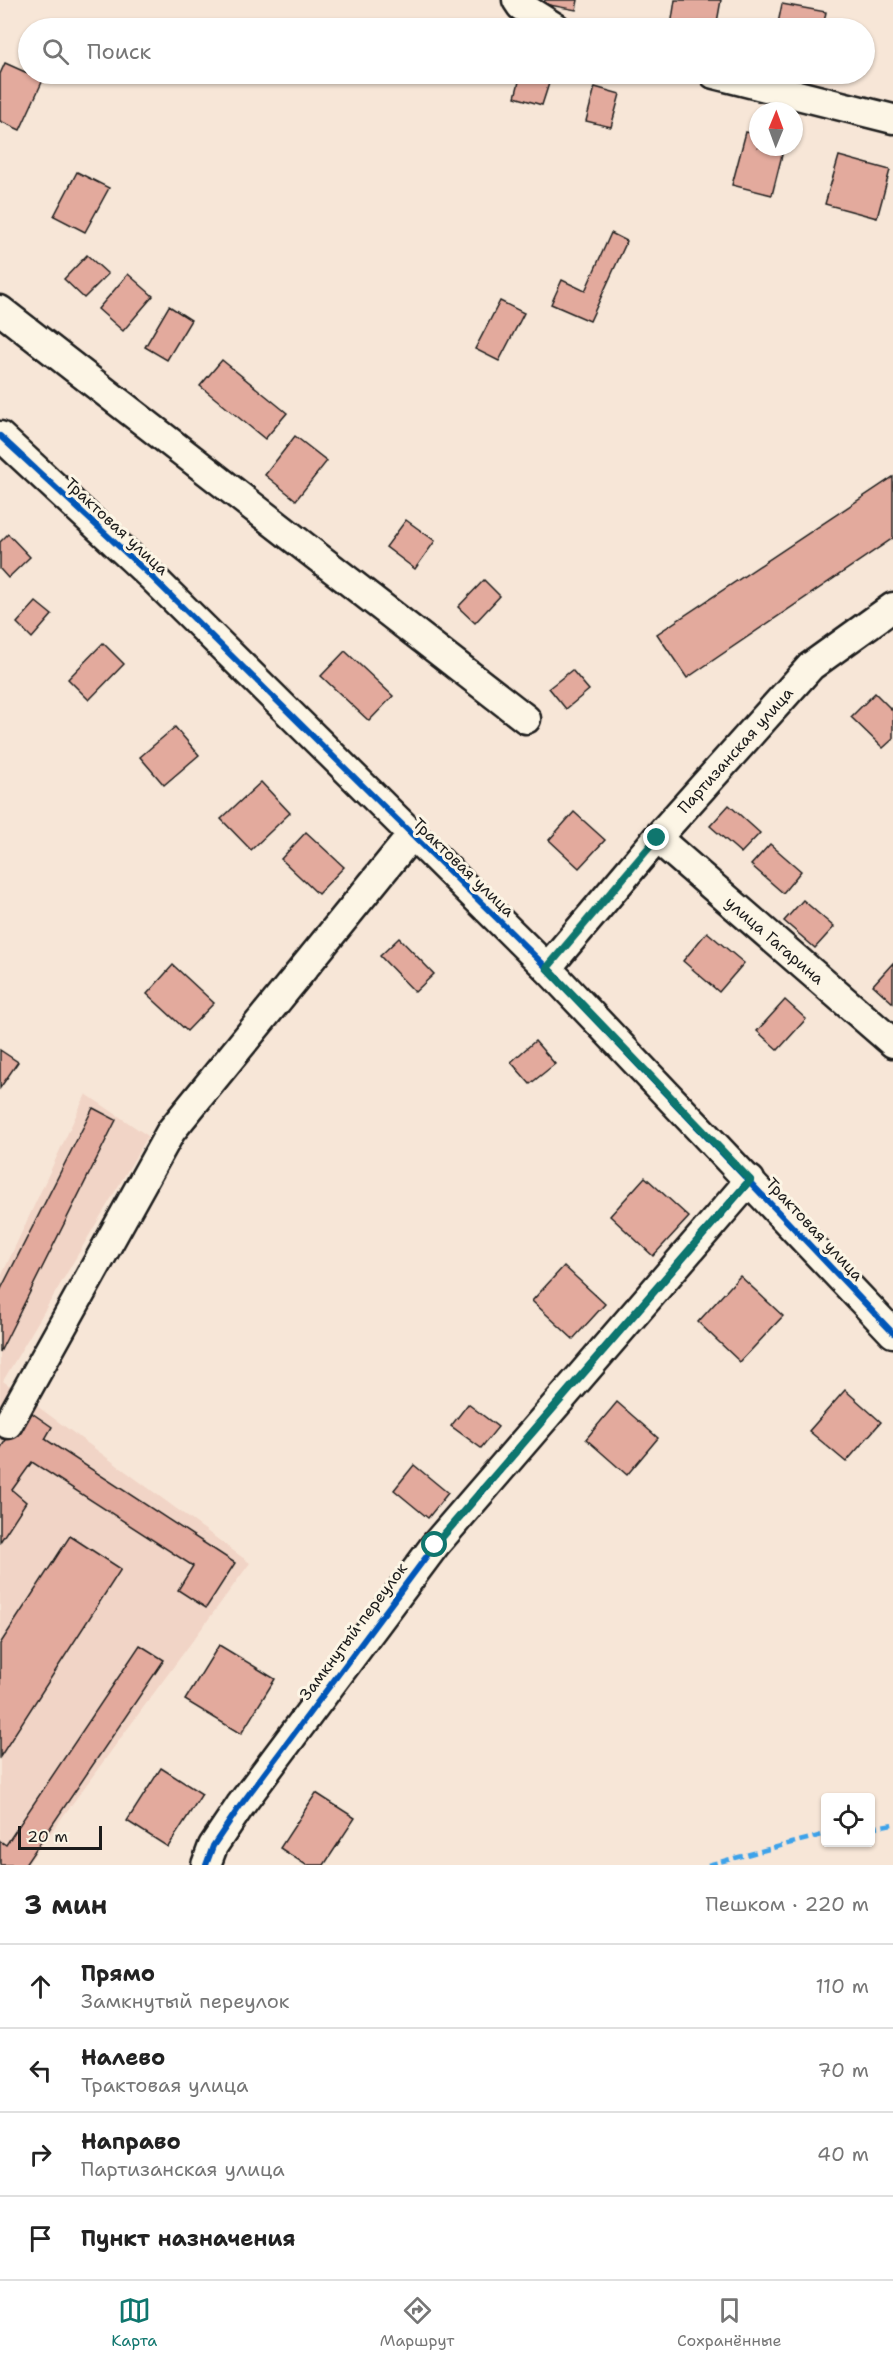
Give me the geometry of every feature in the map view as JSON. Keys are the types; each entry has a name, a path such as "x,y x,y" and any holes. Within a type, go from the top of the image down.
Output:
{"street":[{"path":"517,0 521,6 540,18"},
{"path":"754,84 893,119"},
{"path":"0,310 526,718"},
{"name":"Трактовая улица","path":"0,435 153,578 547,968 893,1333"},
{"name":"Партизанская улица","path":"547,968 657,838 811,666 893,607"},
{"path":"8,1424 171,1131 412,835"},
{"name":"улица Гагарина","path":"657,838 893,1043"},
{"name":"Замкнутый переулок","path":"206,1865 213,1846 240,1806 435,1545 750,1180"}],"shaded area":[{"path":"86,1094 148,1136 3,1381 250,1563 27,1865 0,1865 0,1279"}],"building":[{"path":"545,0 578,0 576,10 544,4"},
{"path":"675,0 721,0 718,18 672,18"},
{"path":"782,4 826,12 825,18 779,18"},
{"path":"5,63 18,69 18,84 41,84 20,130 0,121 0,74"},
{"path":"518,84 549,84 542,105 515,97"},
{"path":"595,87 620,94 611,127 586,121"},
{"path":"746,132 749,133 749,156 782,156 772,195 732,185"},
{"path":"839,156 890,170 877,218 825,204"},
{"path":"77,172 109,188 85,232 54,216"},
{"path":"611,233 627,241 590,321 551,304 562,280 585,291"},
{"path":"87,255 108,274 84,298 64,279"},
{"path":"128,274 153,296 123,331 98,309"},
{"path":"500,301 524,313 499,361 475,349"},
{"path":"169,306 191,320 167,360 145,347"},
{"path":"222,360 287,413 265,439 200,386"},
{"path":"295,436 327,461 296,500 265,475"},
{"path":"893,477 893,538 687,678 657,634"},
{"path":"406,520 435,541 415,569 386,547"},
{"path":"8,534 30,557 8,578 0,569 0,542"},
{"path":"484,580 500,596 475,623 458,607"},
{"path":"36,602 52,615 32,638 17,623"},
{"path":"103,643 124,664 89,700 68,679"},
{"path":"345,651 393,696 369,721 321,676"},
{"path":"572,670 589,690 566,709 549,688"},
{"path":"875,693 893,711 893,739 883,748 851,717"},
{"path":"175,727 199,755 164,785 140,757"},
{"path":"261,782 290,813 251,850 221,819"},
{"path":"729,805 760,833 741,853 710,826"},
{"path":"574,812 605,840 579,868 549,840"},
{"path":"306,832 344,867 318,894 281,859"},
{"path":"770,844 801,871 783,893 751,865"},
{"path":"803,900 834,927 815,948 784,921"},
{"path":"707,932 744,963 719,992 683,961"},
{"path":"399,938 434,974 415,992 380,956"},
{"path":"893,963 893,1003 873,985"},
{"path":"173,965 214,1003 187,1031 147,994"},
{"path":"785,1000 806,1019 778,1050 757,1031"},
{"path":"535,1041 555,1064 530,1084 511,1062"},
{"path":"0,1050 18,1062 0,1088"},
{"path":"93,1108 116,1120 0,1352 0,1291"},
{"path":"645,1177 689,1217 653,1256 610,1216"},
{"path":"564,1266 605,1304 573,1339 532,1301"},
{"path":"740,1276 783,1316 740,1362 698,1322"},
{"path":"845,1390 881,1422 846,1462 809,1431"},
{"path":"617,1402 658,1438 627,1475 586,1439"},
{"path":"468,1404 498,1427 481,1448 451,1426"},
{"path":"26,1409 52,1427 45,1439 235,1563 206,1608 178,1590 193,1566 32,1462 12,1490 26,1502 0,1542 0,1449"},
{"path":"414,1465 448,1493 428,1518 394,1490"},
{"path":"70,1536 121,1569 0,1757 0,1644"},
{"path":"140,1645 164,1660 25,1865 0,1865 0,1841 6,1845"},
{"path":"219,1645 275,1679 241,1734 185,1700"},
{"path":"161,1768 202,1794 168,1847 127,1821"},
{"path":"316,1793 355,1818 324,1865 306,1865 280,1848"}],"marked path":[{"path":"875,1827 893,1824"},
{"path":"708,1865 821,1835"}],"cycle path":[{"path":"0,436 153,578 547,968 893,1333"},
{"path":"206,1865 213,1846 240,1806 435,1545 750,1180"}],"route":[{"path":"435,1545 750,1180 547,968 657,838"}]}
